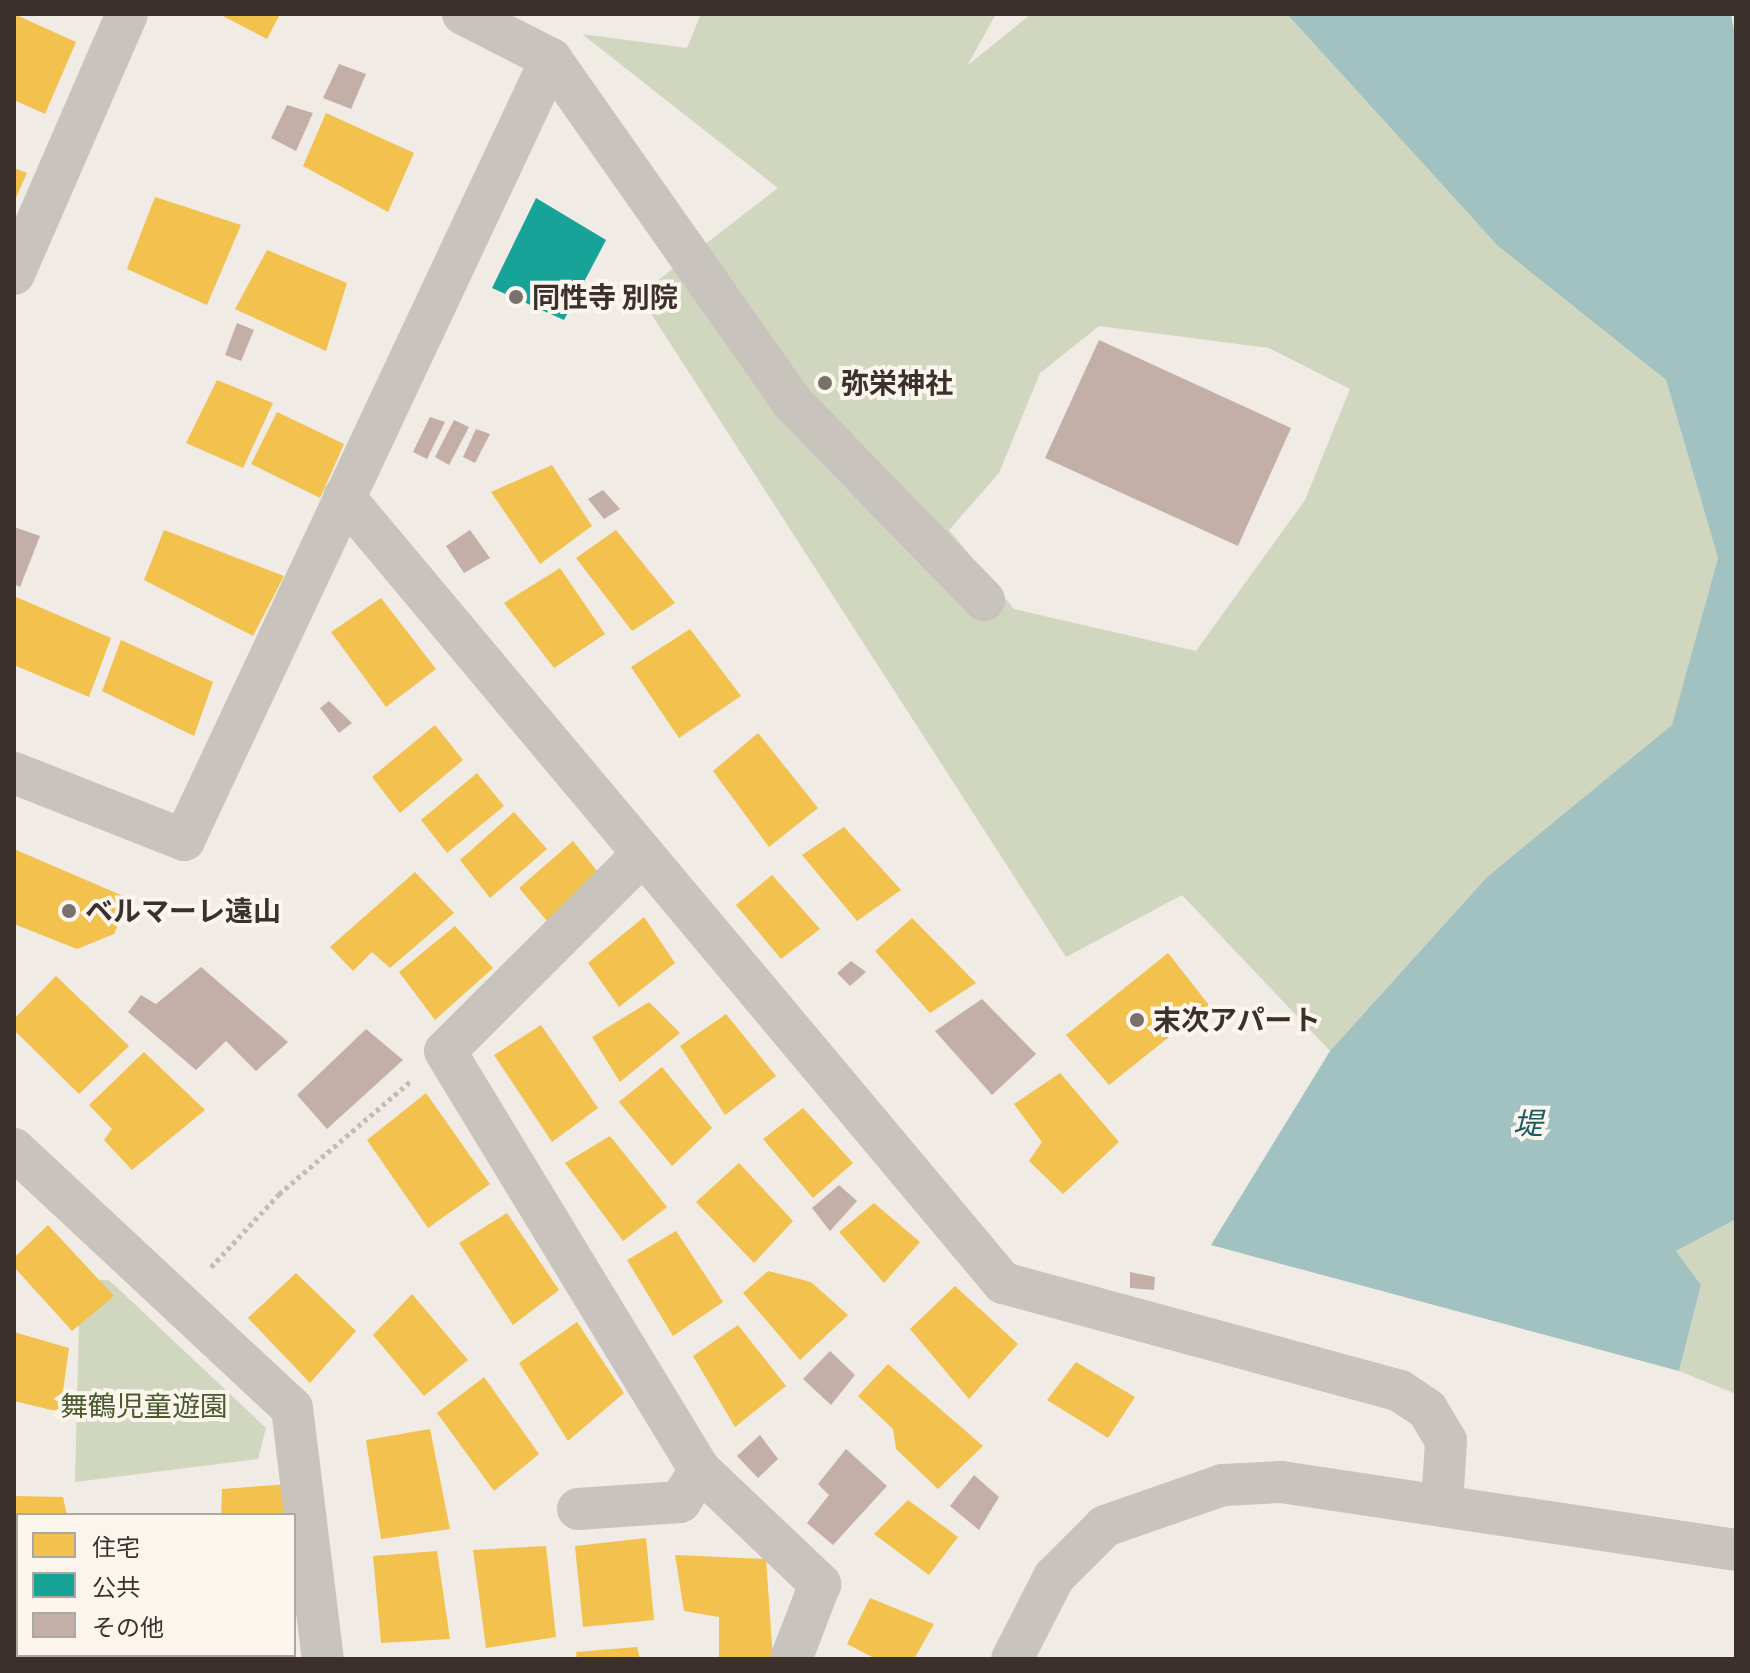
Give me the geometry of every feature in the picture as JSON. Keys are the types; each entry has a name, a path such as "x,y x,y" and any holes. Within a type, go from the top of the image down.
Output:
{"street":[{"path":"14,274 127,14"},
{"path":"475,17 551,59 792,402 984,600"},
{"path":"14,773 184,840 551,59"},
{"path":"344,497 641,856 1003,1283 1400,1391 1427,1409 1446,1441 1442,1505"},
{"path":"641,856 445,1051 700,1470 820,1584 791,1659"},
{"path":"14,1149 292,1408 323,1659"},
{"path":"578,1509 680,1502 700,1470"},
{"path":"1012,1659 1054,1577 1105,1526 1223,1485 1281,1482 1736,1550"}],"path":[{"path":"178,1301 279,1194 445,1051"}],"green space":[{"path":"701,14 996,14 967,66 1031,14 1287,14 1498,246 1666,380 1718,558 1673,725 1487,877 1330,1051 1182,895 1066,957 639,295 778,188 582,34 687,48","holes":["1099,326 1269,348 1350,389 1305,500 1196,651 1014,609 949,530 999,473 1040,373"]},
{"path":"1736,1219 1736,1394 1679,1371 1701,1285 1676,1251"},
{"name":"舞鶴児童遊園","path":"80,1280 109,1280 266,1428 258,1459 75,1482"}],"water":[{"name":"堤","path":"1287,14 1731,14 1736,40 1736,1219 1676,1251 1701,1285 1679,1371 1211,1245 1330,1051 1487,877 1672,725 1718,558 1666,380 1498,246"}],"building: 住宅":[{"path":"14,14 76,42 45,114 14,100"},
{"path":"219,14 280,14 267,39"},
{"path":"326,113 414,153 388,212 303,166"},
{"path":"14,168 27,173 14,202"},
{"path":"155,197 241,225 207,305 127,269"},
{"path":"267,250 347,283 326,351 235,309"},
{"path":"217,380 273,403 243,468 186,443"},
{"path":"277,412 344,444 320,498 251,464"},
{"path":"552,465 592,526 540,564 491,492"},
{"path":"164,530 284,576 253,636 144,580"},
{"path":"616,530 675,603 632,631 576,558"},
{"path":"560,568 605,634 554,668 504,603"},
{"path":"14,596 111,638 89,697 14,665"},
{"path":"381,598 436,669 386,707 331,632"},
{"path":"690,629 741,696 679,738 631,667"},
{"path":"121,640 213,682 194,736 102,691"},
{"path":"435,725 463,760 400,813 372,777"},
{"path":"758,733 818,808 769,847 713,771"},
{"path":"477,773 504,806 447,853 421,820"},
{"path":"514,812 547,849 490,898 460,860"},
{"path":"844,827 901,890 857,921 802,855"},
{"path":"573,841 602,877 547,921 519,888"},
{"name":"ベルマーレ遠山","path":"14,849 130,899 114,934 77,949 14,924"},
{"path":"415,872 454,913 390,968 372,952 353,971 330,947"},
{"path":"772,875 820,929 781,959 736,905"},
{"path":"644,917 675,963 619,1007 588,963"},
{"path":"912,918 976,983 930,1013 875,951"},
{"path":"455,926 493,968 435,1020 399,972"},
{"name":"末次アパート","path":"1168,953 1209,1005 1109,1085 1066,1035"},
{"path":"56,976 129,1046 79,1094 14,1030 14,1019"},
{"path":"649,1002 680,1033 620,1082 592,1037"},
{"path":"726,1014 776,1076 725,1115 680,1046"},
{"path":"541,1025 598,1108 552,1142 494,1055"},
{"path":"144,1052 205,1110 132,1170 104,1140 112,1129 89,1105"},
{"path":"662,1067 712,1128 672,1166 619,1102"},
{"path":"1060,1073 1119,1142 1063,1194 1029,1161 1042,1142 1014,1104"},
{"path":"426,1093 490,1184 428,1228 367,1140"},
{"path":"803,1108 853,1163 813,1198 763,1139"},
{"path":"610,1136 667,1207 623,1241 565,1163"},
{"path":"739,1163 793,1221 754,1263 696,1202"},
{"path":"874,1203 920,1242 884,1283 839,1232"},
{"path":"507,1213 559,1290 513,1325 459,1243"},
{"path":"48,1225 114,1296 72,1331 14,1267 14,1258"},
{"path":"676,1231 723,1302 673,1336 627,1260"},
{"path":"768,1271 811,1282 848,1315 800,1360 743,1293"},
{"path":"296,1273 356,1331 310,1383 248,1318"},
{"path":"955,1286 1018,1344 969,1399 910,1329"},
{"path":"412,1294 468,1360 424,1396 373,1335"},
{"path":"577,1322 624,1393 568,1441 519,1363"},
{"path":"738,1325 786,1386 735,1427 693,1356"},
{"path":"14,1332 69,1348 60,1412 14,1401"},
{"path":"1076,1362 1135,1397 1108,1438 1047,1400"},
{"path":"888,1364 983,1446 938,1489 896,1449 893,1429 858,1396"},
{"path":"484,1377 539,1454 494,1491 437,1413"},
{"path":"430,1429 450,1529 381,1539 366,1440"},
{"path":"288,1484 289,1513 221,1513 222,1489"},
{"path":"14,1496 63,1497 67,1513 16,1513 16,1530"},
{"path":"908,1500 958,1537 929,1575 874,1534"},
{"path":"646,1538 654,1620 583,1627 575,1546"},
{"path":"546,1546 556,1637 486,1648 473,1550"},
{"path":"437,1551 450,1639 381,1643 373,1556"},
{"path":"675,1555 766,1559 773,1659 719,1659 719,1617 684,1611"},
{"path":"870,1598 934,1624 914,1659 876,1659 847,1644"},
{"path":"14,1599 16,1657 70,1659 14,1659"},
{"path":"637,1647 640,1659 577,1659 576,1652"}],"building: 公共":[{"path":"536,198 606,240 564,320 492,288"}],"building: その他":[{"path":"339,64 366,74 351,109 323,98"},
{"path":"287,105 313,113 296,151 271,138"},
{"path":"237,323 254,330 241,361 225,355"},
{"path":"1099,340 1291,428 1238,546 1045,458"},
{"path":"430,417 445,422 427,459 413,452"},
{"path":"454,420 469,427 449,465 435,457"},
{"path":"476,429 490,434 475,463 463,457"},
{"path":"603,490 620,509 604,519 588,499"},
{"path":"14,527 40,536 20,587 14,584"},
{"path":"470,530 490,558 464,573 446,546"},
{"path":"329,701 352,723 339,733 320,708"},
{"path":"851,961 866,972 850,986 837,973"},
{"path":"201,967 288,1042 256,1071 226,1041 196,1070 128,1012 141,995 156,1004"},
{"path":"982,999 1036,1054 992,1095 935,1031"},
{"path":"366,1029 403,1060 327,1129 297,1095"},
{"path":"839,1185 857,1201 830,1231 812,1208"},
{"path":"1130,1272 1155,1277 1154,1290 1130,1288"},
{"path":"830,1351 855,1375 831,1405 803,1379"},
{"path":"760,1435 778,1459 758,1478 737,1456"},
{"path":"846,1449 887,1486 833,1545 807,1523 829,1495 818,1484"},
{"path":"974,1475 999,1497 979,1530 950,1506"}],"place":[{"name":"同性寺 別院","path":"516,297"},
{"name":"弥栄神社","path":"825,383"},
{"name":"ベルマーレ遠山","path":"69,911"},
{"name":"末次アパート","path":"1137,1020"}]}
